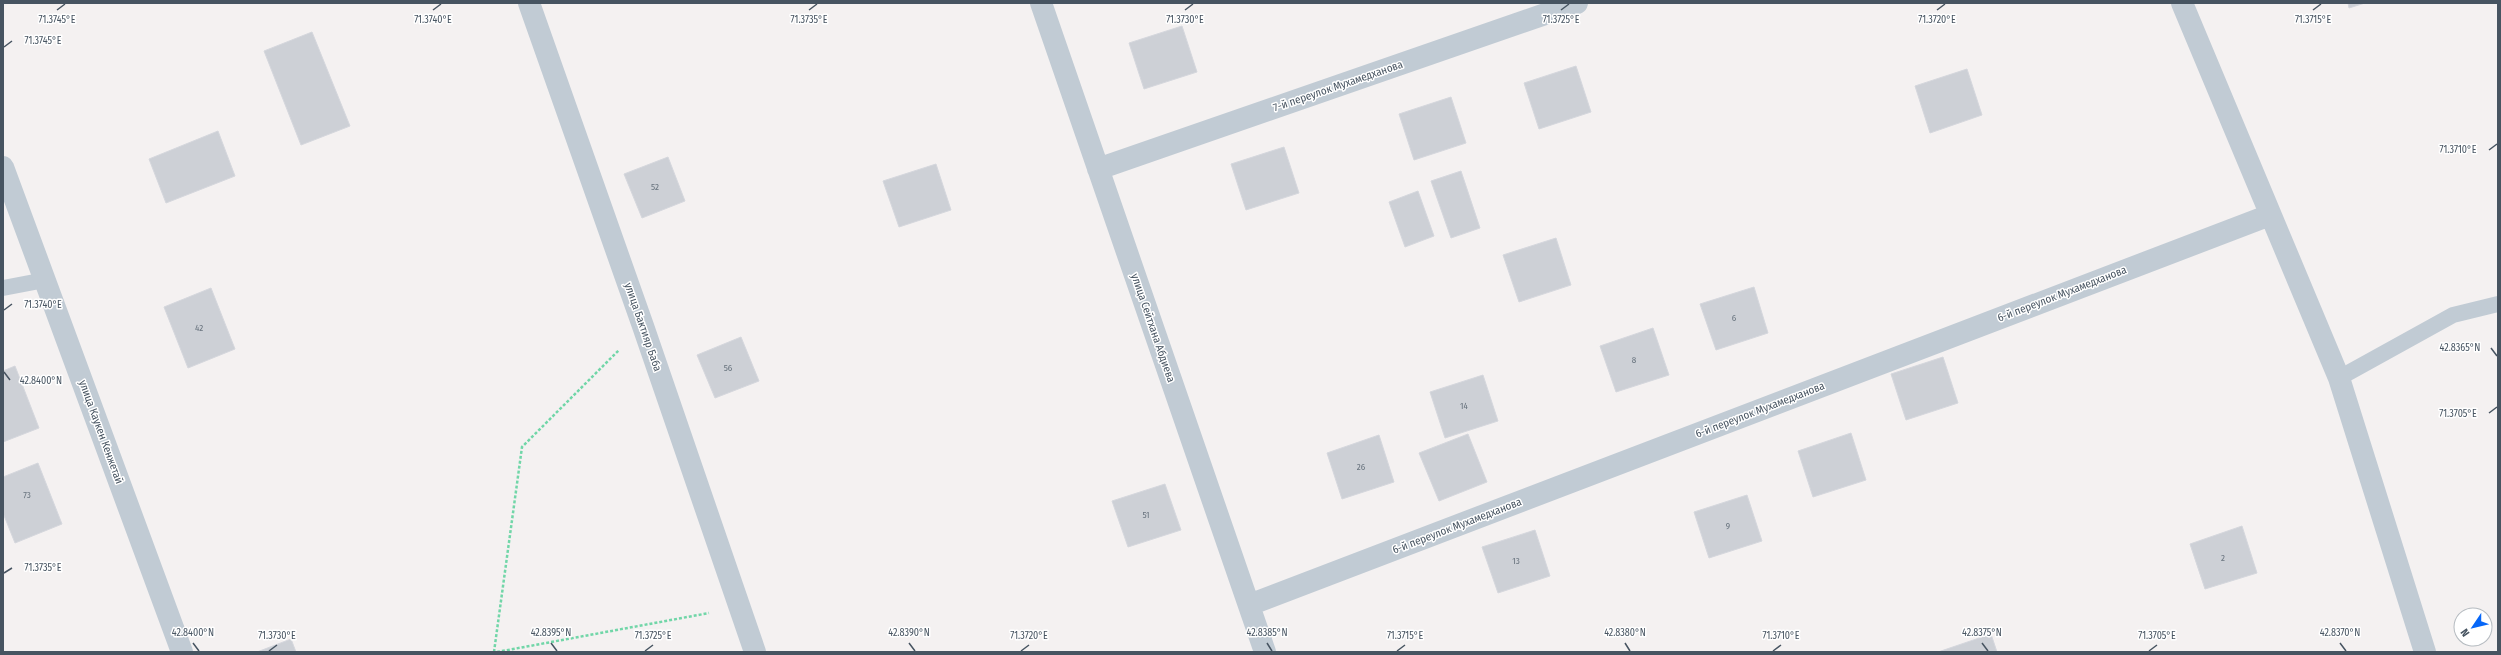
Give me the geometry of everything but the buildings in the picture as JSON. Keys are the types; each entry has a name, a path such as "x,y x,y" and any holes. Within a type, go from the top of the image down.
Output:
{"street":[{"name":"улица Бактияр Баба","path":"529,3 643,326 755,652"},
{"name":"улица Сейтхана Абдиева","path":"1041,3 1265,652"},
{"name":"7-й переулок Мухамедханова","path":"1098,169 1577,3"},
{"path":"2182,3 2339,378 2425,652"},
{"name":"улица Каукен Кенжетай","path":"3,167 182,652"},
{"name":"6-й переулок Мухамедханова","path":"1249,606 2270,215"}],"lane":[{"path":"3,288 45,280"},
{"path":"2339,378 2453,315 2498,304"}],"path":[{"path":"494,652 522,447 643,326"},
{"path":"497,652 740,607"}]}
